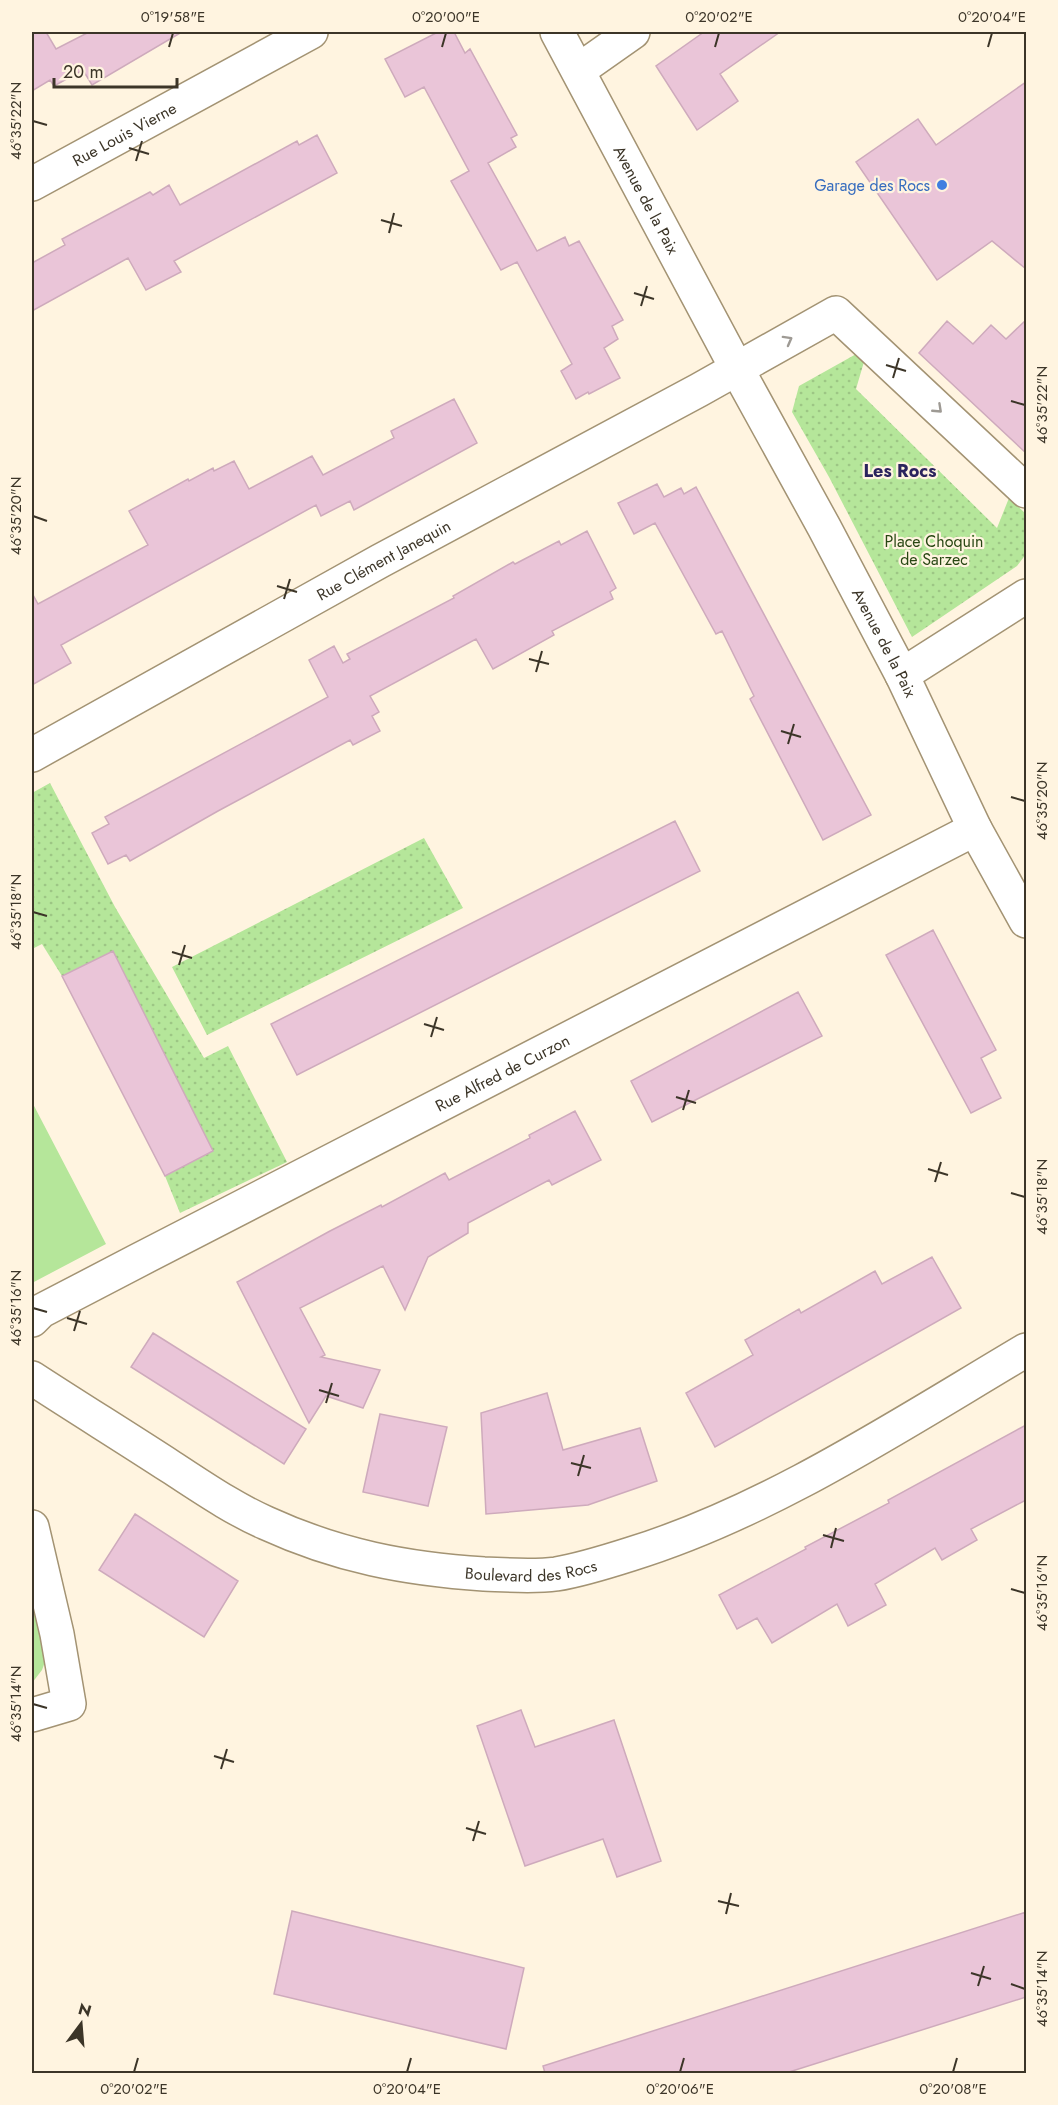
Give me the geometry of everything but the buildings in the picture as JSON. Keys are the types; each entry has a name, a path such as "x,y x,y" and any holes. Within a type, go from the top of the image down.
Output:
{"street":[{"name":"Rue Louis Vierne","path":"32,184 311,32"},
{"name":"Avenue de la Paix","path":"557,32 824,527 902,675 975,829 1026,921"},
{"path":"579,70 633,32"},
{"path":"737,369 836,313 1026,491"},
{"name":"Rue Clément Janequin","path":"32,755 380,561 737,369"},
{"path":"902,675 1026,596"},
{"name":"Rue Alfred de Curzon","path":"32,1320 41,1311 137,1261 975,829"},
{"name":"Boulevard des Rocs","path":"32,1378 223,1500 264,1522 309,1541 357,1556 432,1571 506,1575 555,1574 601,1564 662,1545 721,1522 833,1463 1026,1350"},
{"path":"32,1527 57,1634 69,1704 32,1715"}],"green space":[{"name":"Place Choquin de Sarzec","path":"858,353 866,355 856,389 997,528 1009,498 1026,514 1026,554 1017,566 912,637 829,477 792,412 799,386"},
{"path":"50,783 115,907 204,1058 228,1046 287,1162 180,1213 165,1176 213,1151 113,952 62,976 42,944 32,949 32,793"},
{"path":"424,838 463,908 207,1035 172,967"},
{"path":"32,1102 106,1244 32,1283"},
{"path":"32,1566 48,1654 42,1670 32,1683"}],"place":[{"name":"Garage des Rocs","path":"942,185"}],"district":[{"name":"Les Rocs","path":"900,471"}]}
